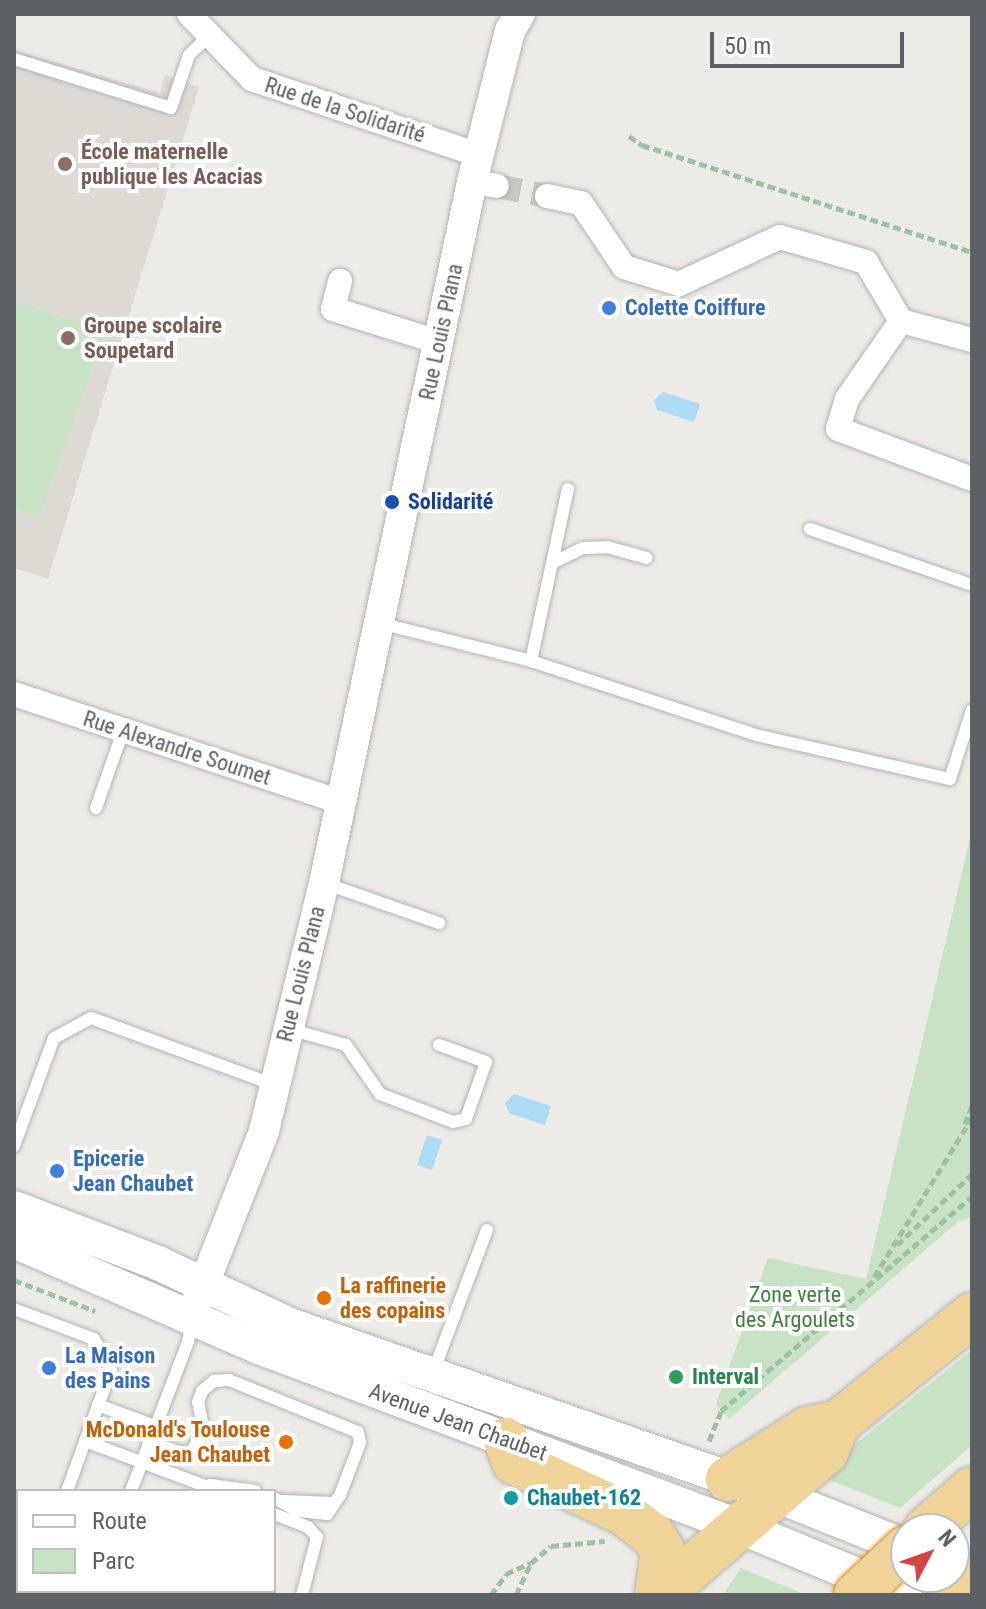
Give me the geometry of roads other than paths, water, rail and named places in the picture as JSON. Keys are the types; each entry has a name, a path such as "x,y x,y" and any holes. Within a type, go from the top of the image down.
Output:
{"highway":[{"path":"717,1464 807,1429 839,1422 972,1315"},
{"path":"659,1595 743,1528 773,1494 826,1452 839,1422"},
{"path":"506,1440 514,1462 622,1512 653,1535 663,1551 659,1595"},
{"path":"944,1513 972,1489"},
{"path":"856,1595 890,1563"},
{"path":"949,1595 972,1575"}],"main road":[{"name":"Avenue Jean Chaubet","path":"14,1208 202,1284 290,1325 432,1375 717,1464 773,1494 890,1529"},
{"name":"Avenue Jean Chaubet","path":"14,1241 259,1347 743,1528 905,1595"}],"street":[{"name":"Rue de la Solidarité","path":"189,14 252,79 483,174"},
{"name":"Rue Louis Plana","path":"192,1316 202,1284 254,1165 275,1085 324,883 438,342 483,174 510,31 520,14"},
{"path":"547,196 587,208 624,267 679,284 780,237 866,262 901,321 972,340"},
{"path":"340,281 333,309 438,342"},
{"path":"901,321 847,399 838,429 972,479"},
{"name":"Rue Alexandre Soumet","path":"14,694 340,802"}],"lane":[{"path":"14,59 171,108 189,55 211,34"},
{"path":"531,661 568,489"},
{"path":"810,529 972,585"},
{"path":"552,563 595,547 647,558"},
{"path":"379,623 531,661 756,735 950,779 972,710"},
{"path":"96,808 123,731"},
{"path":"324,883 439,923"},
{"path":"14,1146 54,1038 91,1018 275,1085"},
{"path":"288,1029 346,1045 380,1094 453,1122 466,1119 486,1062 439,1045"},
{"path":"432,1375 487,1230"},
{"path":"14,1309 94,1339 111,1370 68,1489"},
{"path":"132,1489 188,1342 192,1316"},
{"path":"148,1442 189,1455 204,1432 198,1402 202,1391 214,1381 229,1380 358,1432 360,1443 327,1514 315,1516 279,1499"},
{"path":"98,1405 155,1426"},
{"path":"85,1441 213,1488"},
{"path":"276,1515 308,1527 317,1537 302,1595"}],"water":[{"path":"663,392 700,404 694,422 657,410 654,400"},
{"path":"514,1094 551,1106 545,1125 509,1113 505,1103"},
{"path":"427,1135 442,1140 432,1170 417,1165"}],"tunnel":[{"path":"497,186 547,196"}],"place":[{"name":"École maternelle publique les Acacias","path":"65,164"},
{"name":"Colette Coiffure","path":"609,308"},
{"name":"Groupe scolaire Soupetard","path":"68,338"},
{"name":"Solidarité","path":"392,502"},
{"name":"Epicerie Jean Chaubet","path":"57,1171"},
{"name":"La raffinerie des copains","path":"324,1298"},
{"name":"La Maison des Pains","path":"49,1368"},
{"name":"Interval","path":"676,1377"},
{"name":"McDonald's Toulouse Jean Chaubet","path":"286,1442"},
{"name":"Chaubet-162","path":"511,1498"}],"park label":[{"name":"Zone verte des Argoulets","path":"795,1306"}]}
